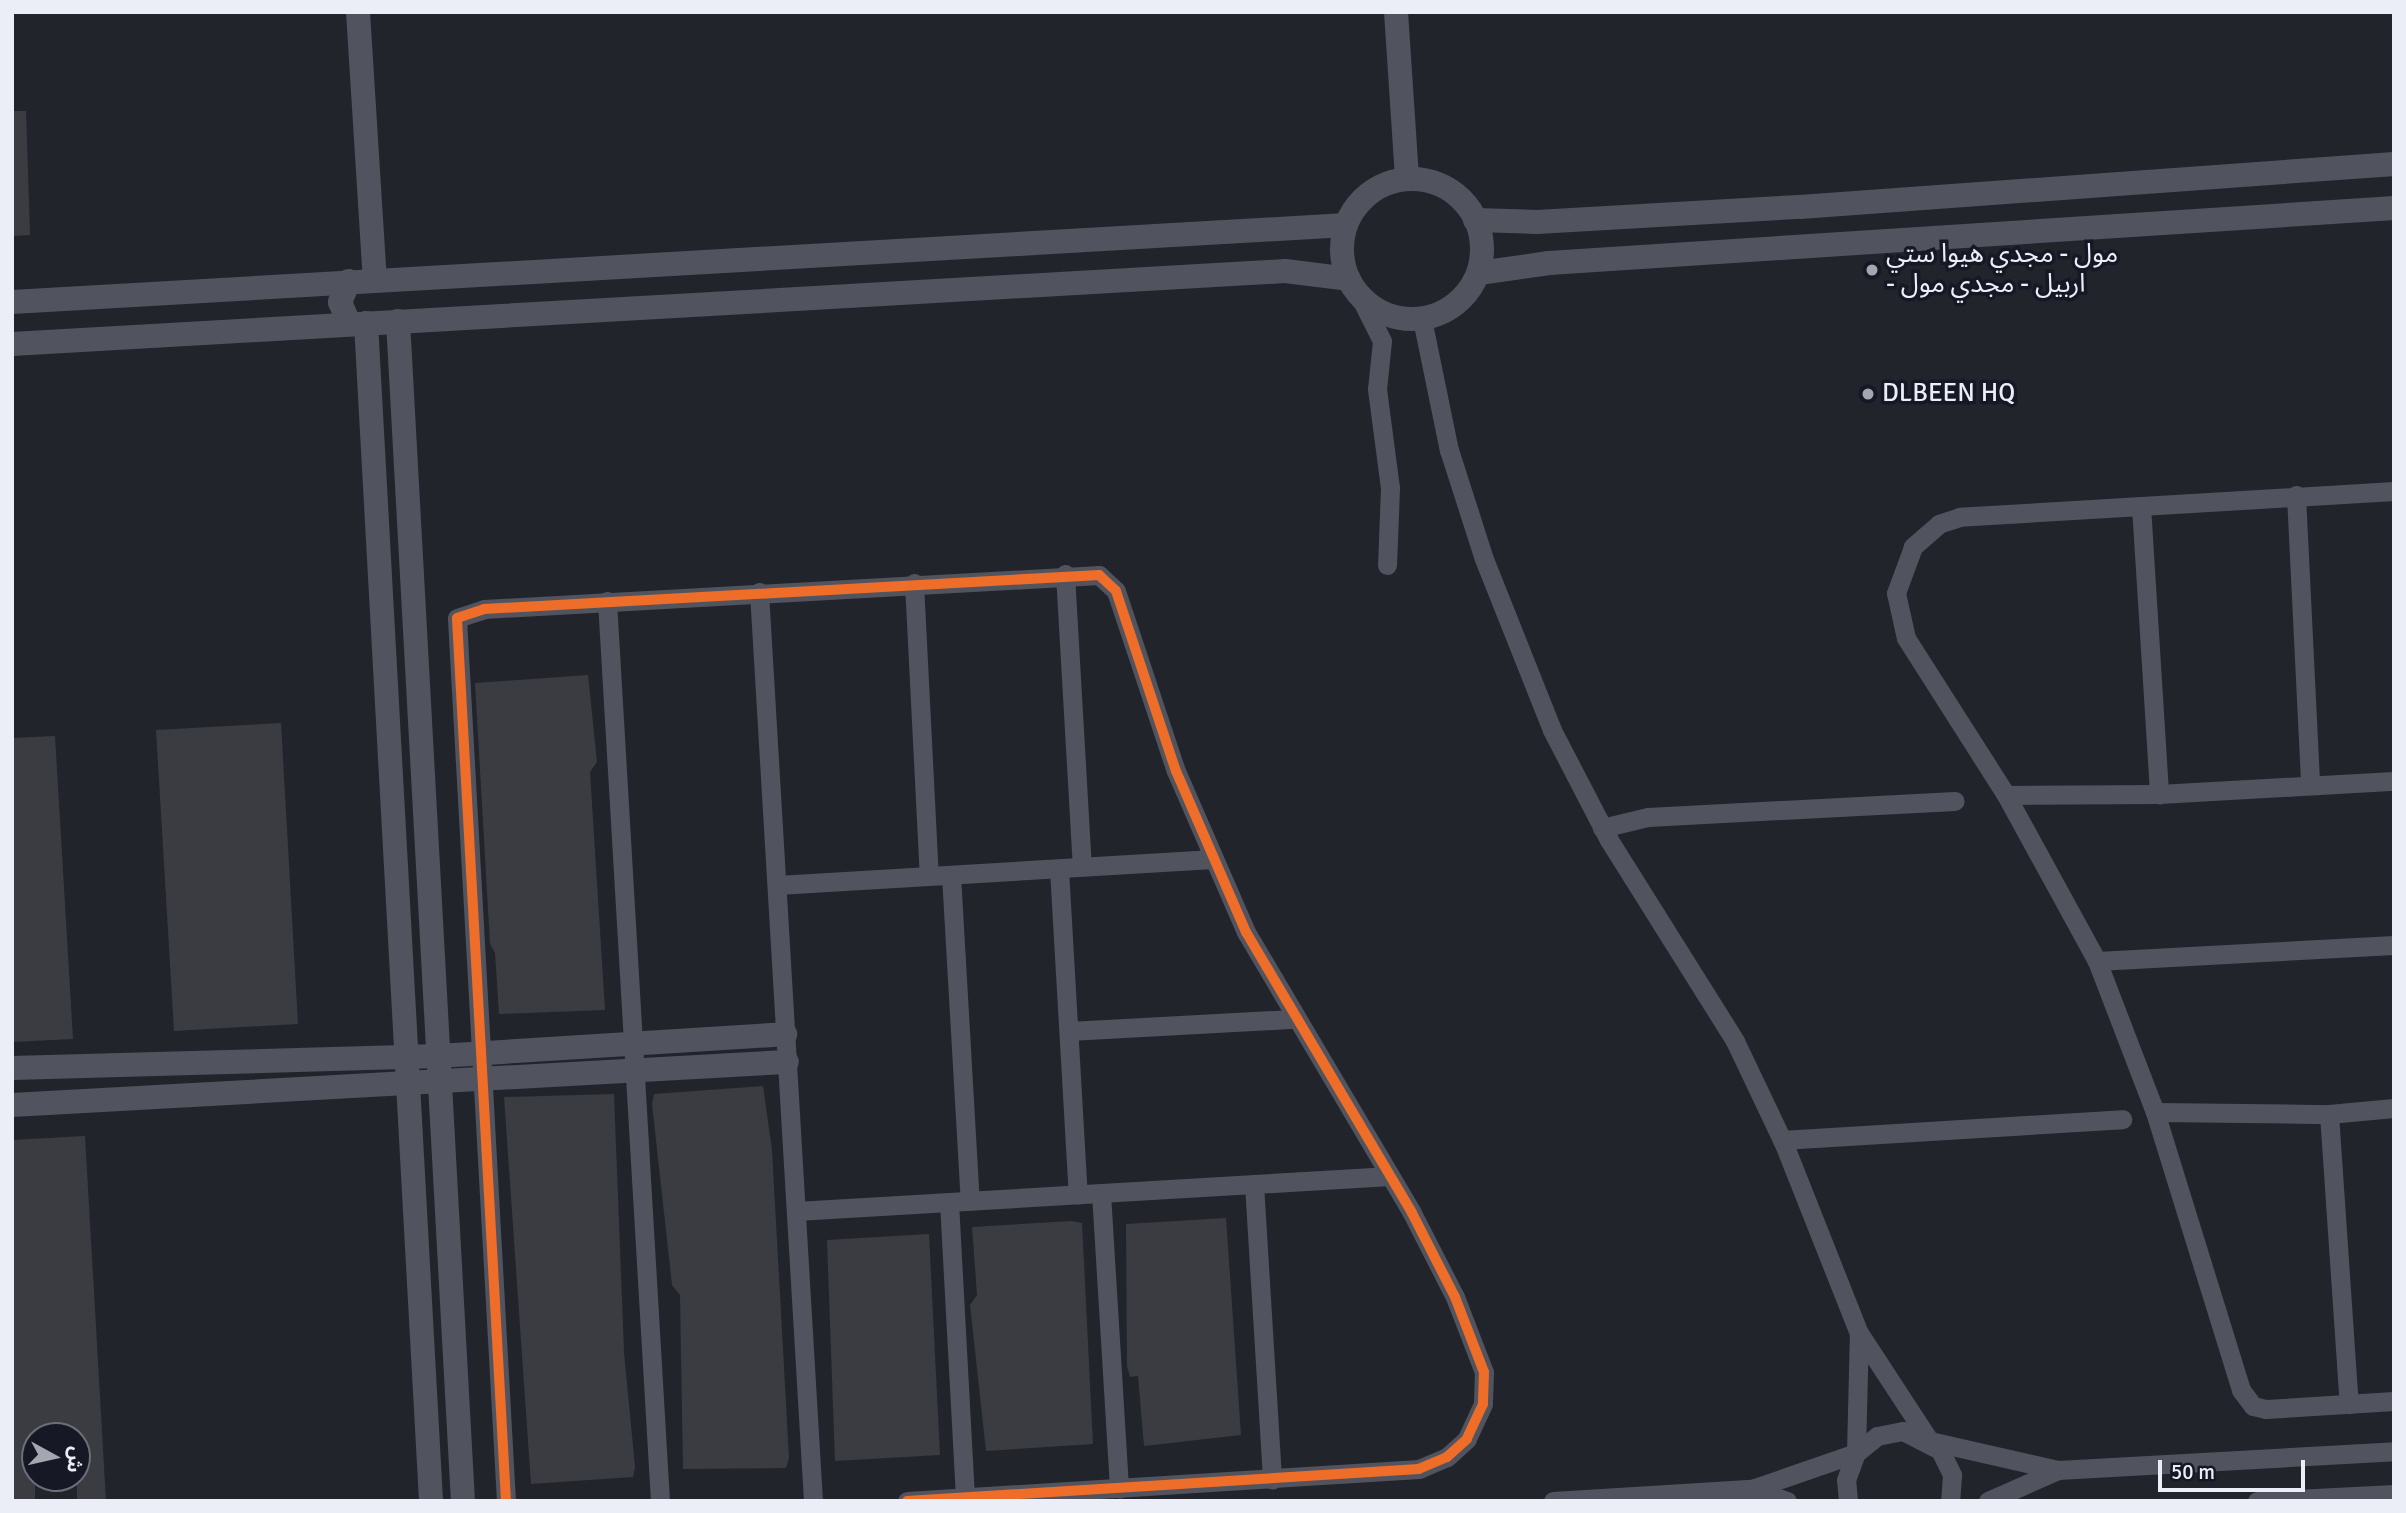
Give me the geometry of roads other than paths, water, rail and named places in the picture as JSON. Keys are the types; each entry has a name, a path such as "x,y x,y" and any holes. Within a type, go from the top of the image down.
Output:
{"street":[{"path":"358,12 375,279"},
{"path":"1396,12 1407,178"},
{"path":"1475,220 1537,222 1800,207 2394,164"},
{"path":"12,344 1285,271 1354,288 1395,318 1422,319 1458,303 1479,273 1483,251 1475,220 1454,192 1435,182 1407,178 1373,191 1346,225 1343,262 1354,288 1382,341 1377,389 1390,488 1387,565"},
{"path":"1800,207 1804,247"},
{"path":"1479,273 1549,263 2394,208"},
{"path":"1743,210 1747,251"},
{"path":"12,302 1346,225"},
{"path":"400,278 413,297 403,320 439,1082 463,1501"},
{"path":"349,281 340,302 358,323 408,1084 431,1501"},
{"path":"1422,319 1449,450 1518,653 1602,828 1697,975 1782,1140 1859,1333 1929,1440 1948,1462 1950,1501"},
{"path":"2394,491 1960,517 1925,535 1903,567 1896,593 1906,638 2006,795 2097,961 2155,1112 2241,1390 2253,1406 2266,1409 2394,1401"},
{"path":"2296,495 2310,786"},
{"path":"2141,506 2159,794"},
{"path":"1065,575 1082,867"},
{"path":"506,1501 457,618 474,609 1099,575 1116,591 1152,707 1213,859 1293,1019 1390,1176 1471,1336 1486,1384 1480,1415 1467,1439 1434,1465 1401,1472 906,1501"},
{"path":"914,583 929,876"},
{"path":"759,592 813,1501"},
{"path":"607,601 660,1501"},
{"path":"2006,795 2159,794 2394,781"},
{"path":"1602,828 1648,817 1955,801"},
{"path":"777,885 1213,859"},
{"path":"1059,869 1078,1194"},
{"path":"951,875 970,1200"},
{"path":"2097,961 2394,945"},
{"path":"1069,1031 1293,1019"},
{"path":"12,1068 438,1056 481,1051 785,1034"},
{"path":"12,1105 787,1062"},
{"path":"2155,1112 2329,1114 2394,1108"},
{"path":"2329,1114 2349,1404"},
{"path":"1782,1140 2122,1119"},
{"path":"796,1211 1390,1176"},
{"path":"1254,1184 1272,1479"},
{"path":"1101,1193 1119,1488"},
{"path":"949,1202 965,1497"},
{"path":"1848,1501 1846,1480 1856,1453 1859,1333"},
{"path":"1553,1501 1752,1489 1856,1453 1890,1432 2058,1470 2394,1451"},
{"path":"1988,1501 2058,1470"},
{"path":"1752,1489 1787,1501"},
{"path":"2257,1501 2394,1494"}],"place":[{"name":"مول - مجدي هيوا ستي - اربيل - مجدي مول","path":"1872,270"},
{"name":"DLBEEN HQ","path":"1868,394"}]}
